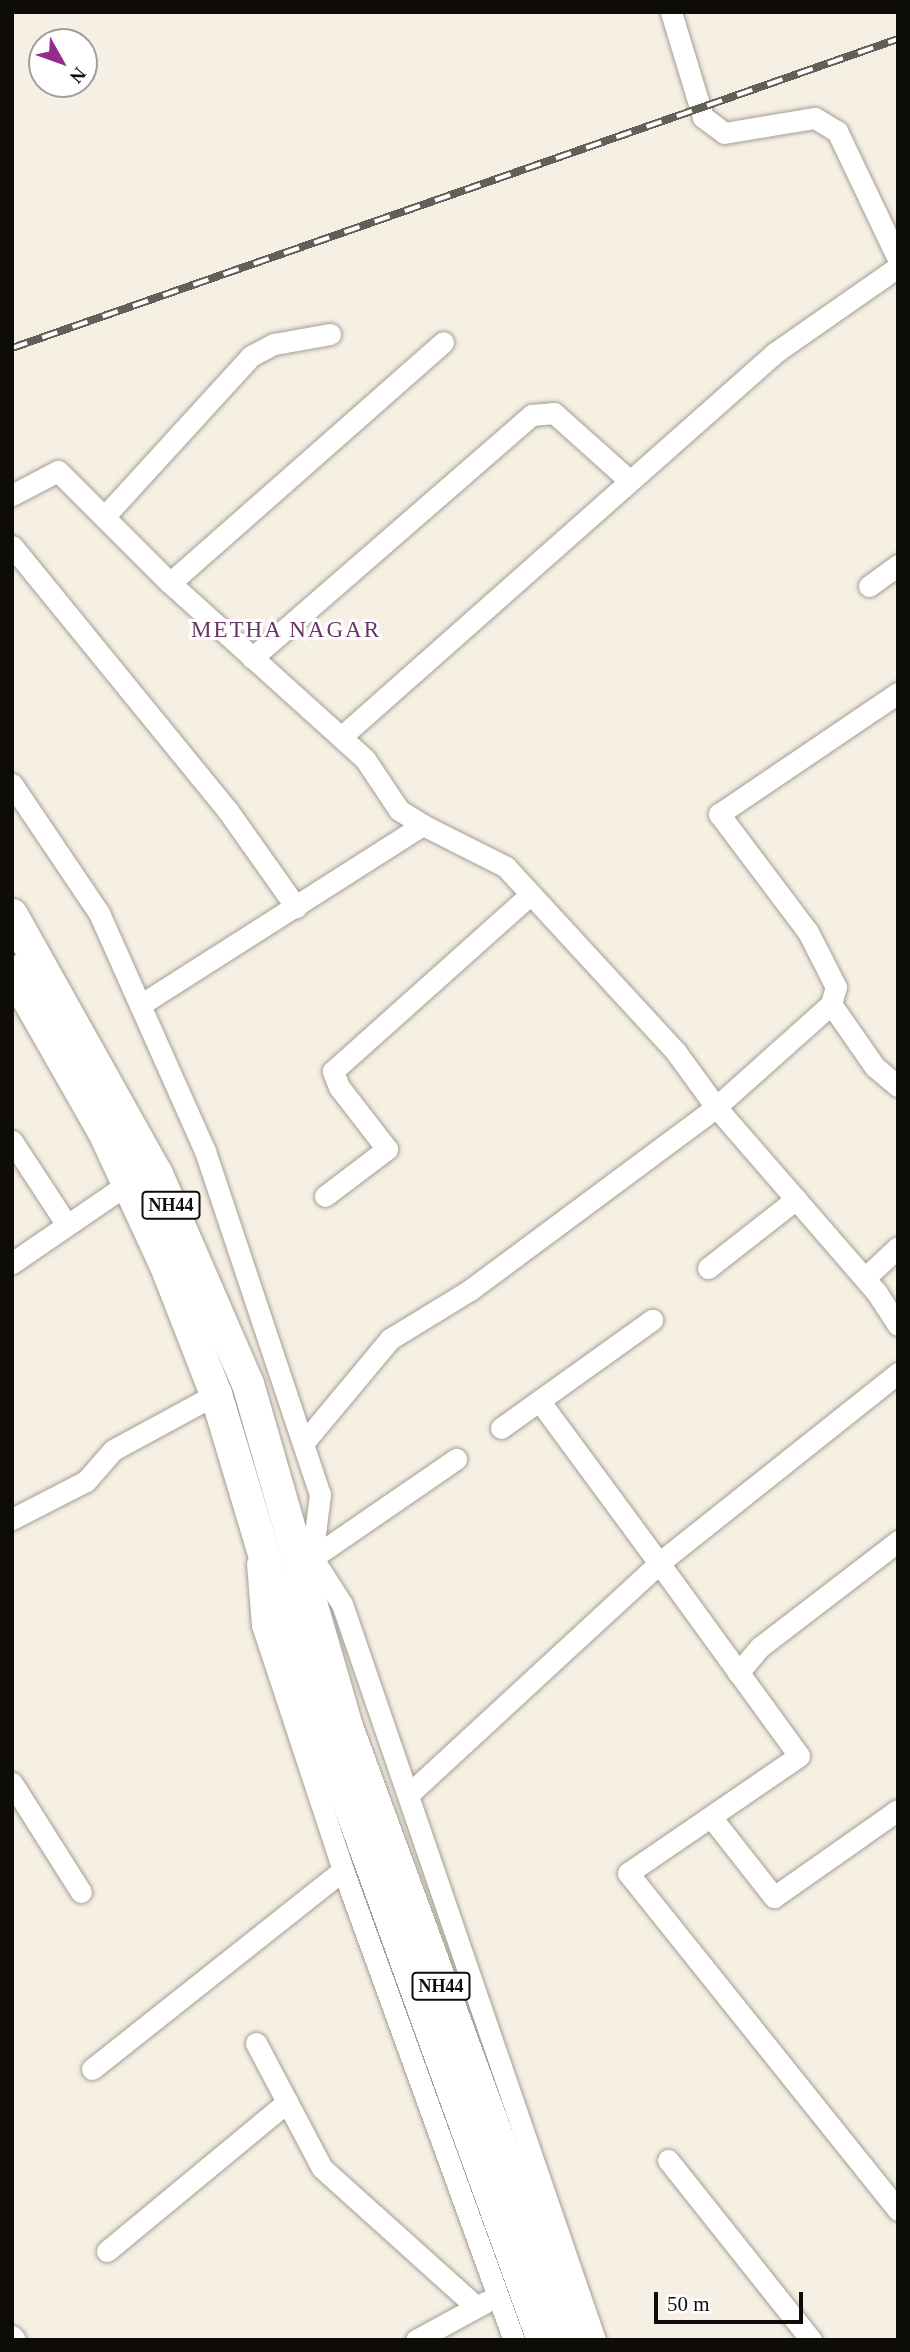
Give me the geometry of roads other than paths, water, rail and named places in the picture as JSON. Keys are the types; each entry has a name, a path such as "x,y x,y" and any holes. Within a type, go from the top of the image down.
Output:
{"highway":[{"name":"NH44","path":"12,915 157,1174 248,1384 319,1629 376,1808 572,2340"},
{"name":"NH44","path":"12,971 57,1046 129,1183 216,1394 289,1637 543,2340"}],"street":[{"path":"671,12 703,117 724,133 815,118 837,131 898,259"},
{"path":"341,737 776,352 898,267"},
{"path":"104,517 251,356 274,344 330,334"},
{"path":"170,583 443,342"},
{"path":"252,658 532,415 554,413 629,480"},
{"path":"12,495 58,471 170,583 365,759 399,810 506,867 677,1052 716,1107 796,1199 880,1286 898,1325"},
{"path":"12,545 228,811 296,907"},
{"path":"869,586 898,565"},
{"path":"305,1441 390,1339 470,1290 716,1107 831,1004 836,987 808,932 719,814 898,692"},
{"path":"12,784 99,913 205,1151 305,1441 320,1494 312,1558"},
{"path":"140,1006 423,825"},
{"path":"325,1196 387,1149 339,1087 333,1071 530,895"},
{"path":"831,1004 875,1067 898,1086"},
{"path":"12,1141 67,1225"},
{"path":"12,1263 129,1183"},
{"path":"708,1268 796,1199"},
{"path":"880,1286 898,1247"},
{"path":"500,1428 541,1402 652,1320"},
{"path":"410,1794 659,1563 898,1373"},
{"path":"12,1519 86,1481 113,1450 216,1394"},
{"path":"541,1402 799,1756 628,1873 898,2210"},
{"path":"312,1558 456,1459"},
{"path":"285,1514 342,1604 410,1794 595,2340"},
{"path":"253,1515 262,1625 343,1870 514,2340"},
{"path":"738,1673 760,1647 898,1541"},
{"path":"12,1783 81,1892"},
{"path":"711,1817 774,1897 898,1810"},
{"path":"92,2069 343,1870"},
{"path":"256,2043 321,2168 474,2305"},
{"path":"107,2251 287,2102"},
{"path":"668,2160 811,2340"},
{"path":"416,2340 474,2305 498,2299"}],"railway":[{"path":"12,348 898,39"}],"district":[{"name":"METHA NAGAR","path":"286,630"}]}
